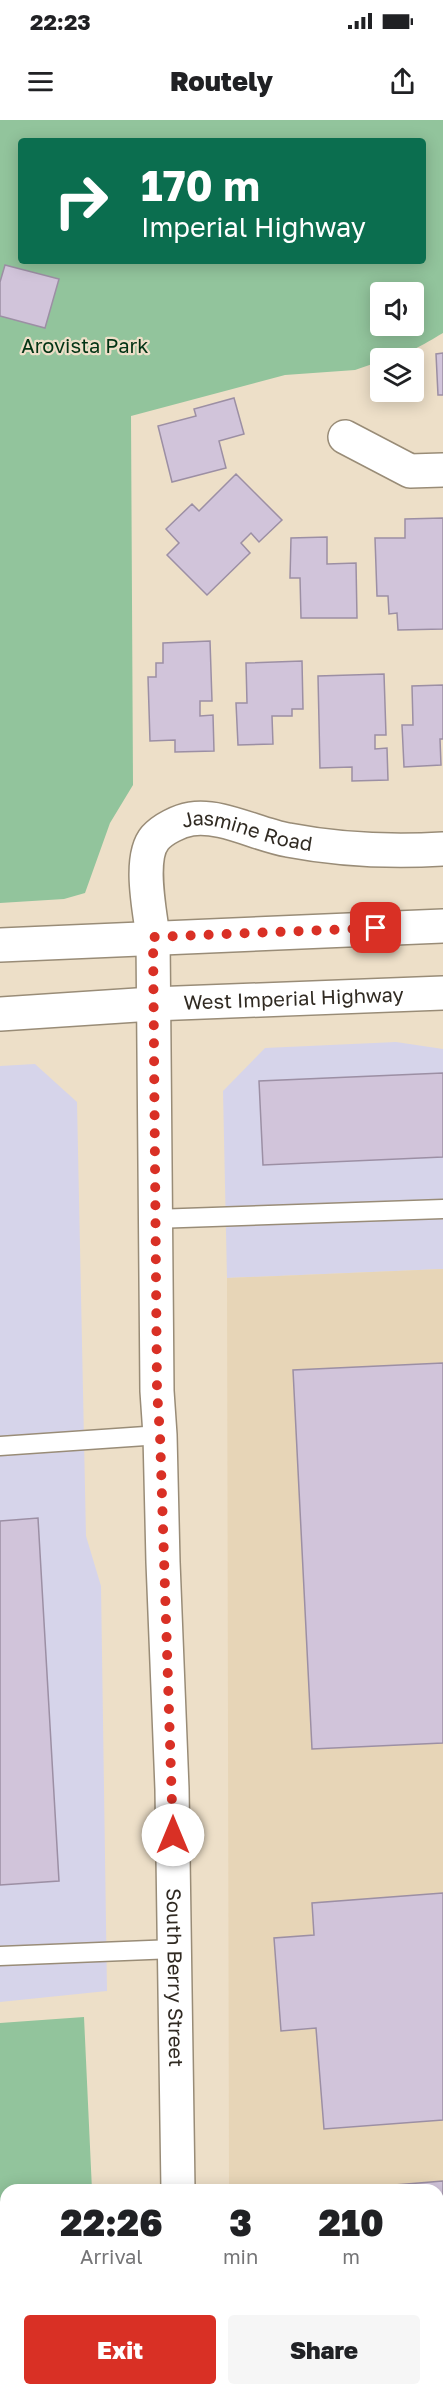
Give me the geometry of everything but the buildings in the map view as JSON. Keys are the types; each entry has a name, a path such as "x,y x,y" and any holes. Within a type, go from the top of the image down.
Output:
{"street":[{"path":"345,437 410,471 443,470"},
{"name":"Jasmine Road","path":"153,937 146,887 146,863 154,839 175,824 191,819 214,819 284,839 316,845 399,850 443,849"},
{"path":"0,945 443,926"},
{"name":"South Berry Street","path":"153,937 157,1391 172,1789 178,2184"},
{"name":"West Imperial Highway","path":"0,1014 443,993"}],"lane":[{"path":"154,1219 443,1209"},
{"path":"0,1446 160,1435"},
{"path":"0,1956 174,1949"}],"shaded area":[{"path":"396,1042 443,1049 443,1269 227,1278 223,1091 265,1048"},
{"path":"35,1064 77,1102 86,1536 101,1586 107,1991 0,2002 0,1066"},
{"path":"443,1269 443,2184 229,2184 227,1278"}],"green space":[{"name":"Arovista Park","path":"0,120 443,120 443,333 416,348 370,348 370,365 355,370 285,375 131,416 133,785 110,823 85,893 64,899 0,903"},
{"path":"84,2017 92,2184 0,2184 0,2023"}],"route":[{"path":"173,1835 157,1391 153,937 376,928"}]}
